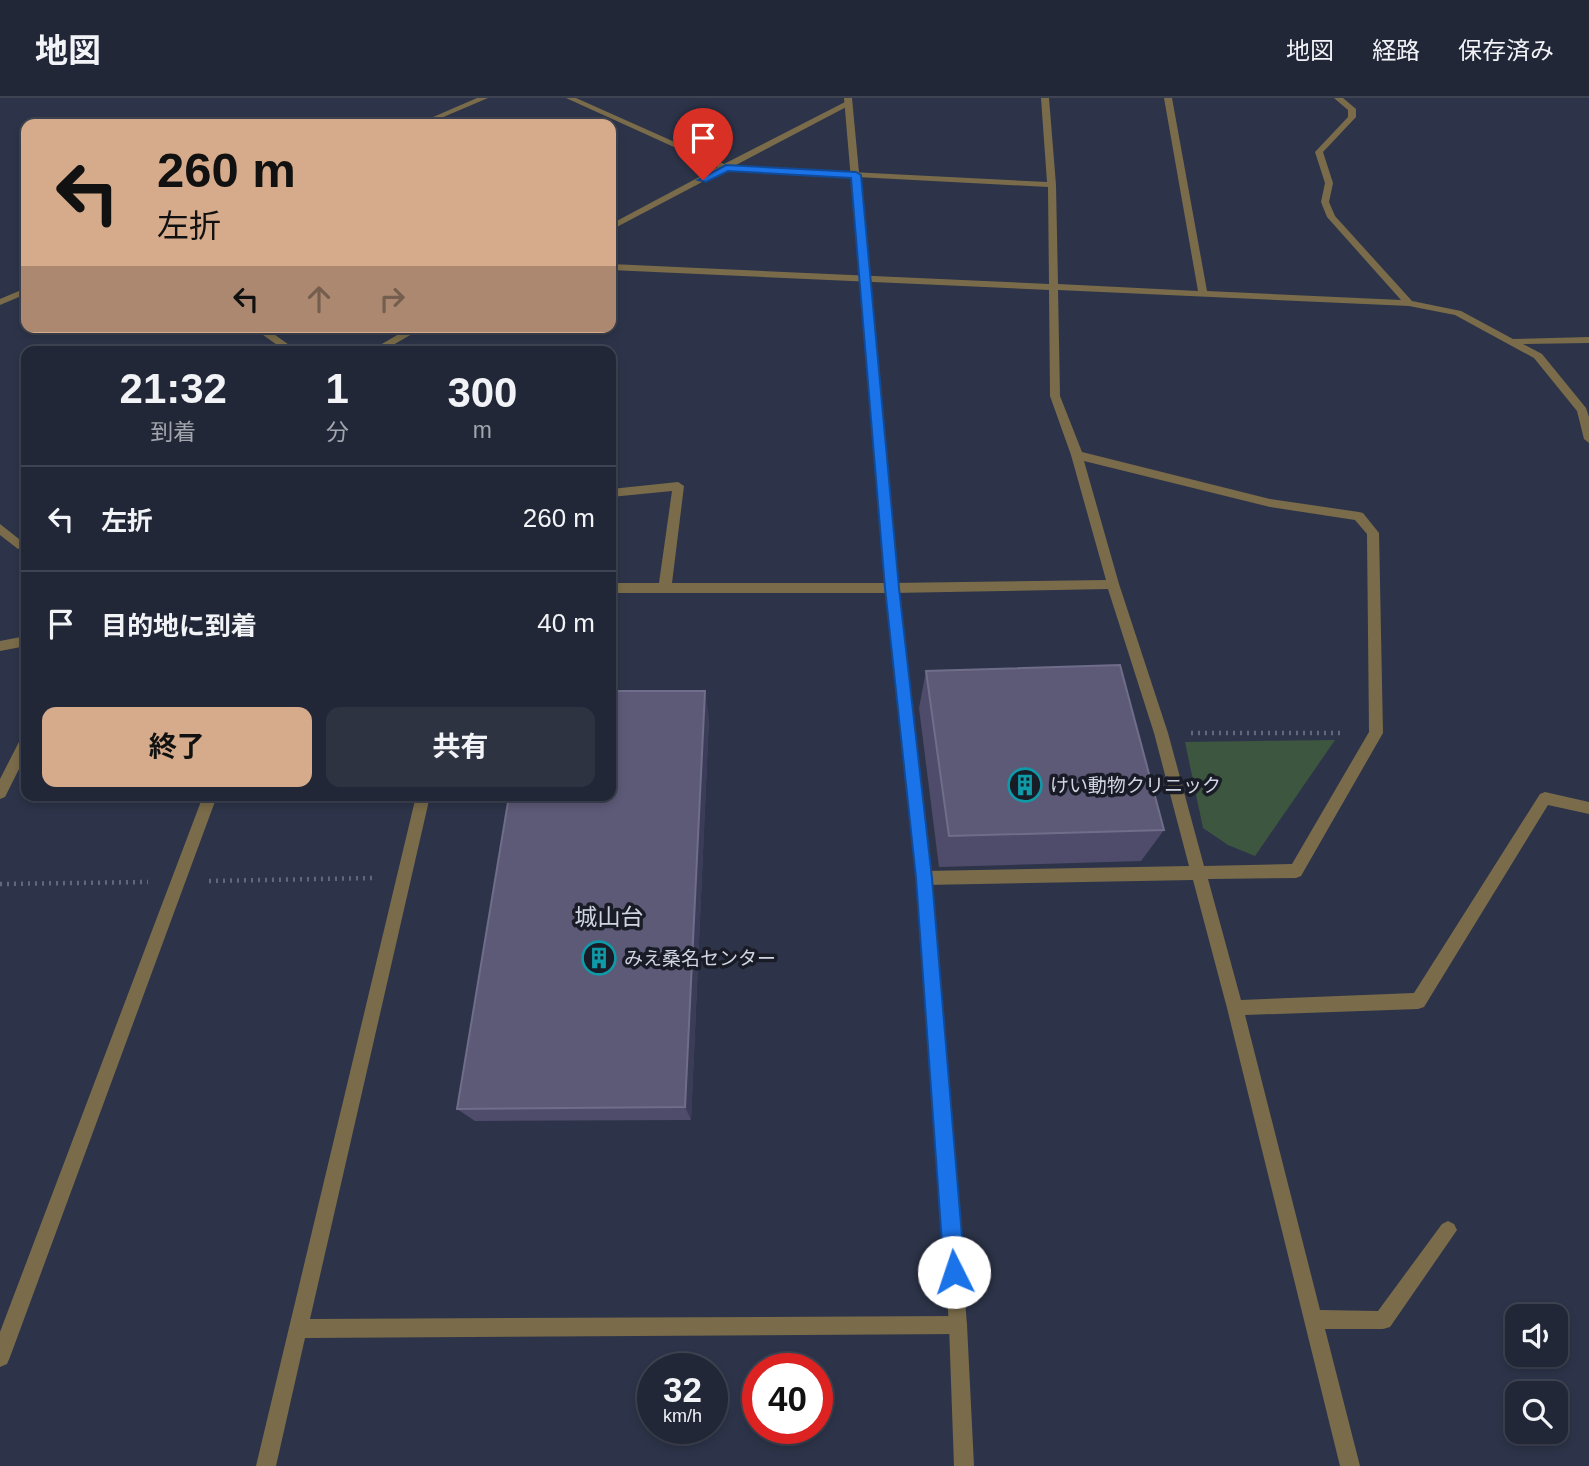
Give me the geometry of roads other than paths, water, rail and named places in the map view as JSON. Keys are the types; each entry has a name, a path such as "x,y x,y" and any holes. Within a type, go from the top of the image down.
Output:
{"street":[{"path":"433,119 484,98"},
{"path":"570,98 726,168 1052,185"},
{"path":"1045,98 1052,185 1055,396 1077,455 1113,584 1161,733 1235,1008 1350,1466"},
{"path":"1168,98 1203,293"},
{"path":"1338,98 1352,109 1352,117 1319,152 1329,183 1325,202 1331,217 1409,303"},
{"path":"616,224 849,100 892,588 924,878 958,1325 964,1466"},
{"path":"616,267 1409,303 1458,313 1515,341 1538,356 1582,410 1589,439"},
{"path":"0,302 21,293"},
{"path":"266,333 285,346"},
{"path":"384,346 408,333"},
{"path":"1515,341 1589,340"},
{"path":"924,878 1296,871 1376,733 1373,533 1359,516 1270,503 1077,455"},
{"path":"616,492 678,486 665,587"},
{"path":"0,528 18,545 21,543"},
{"path":"616,588 892,588 1113,584"},
{"path":"0,646 21,641"},
{"path":"0,793 21,752"},
{"path":"1235,1008 1418,1001 1545,798 1589,808"},
{"path":"0,1357 208,801"},
{"path":"266,1466 423,801"},
{"path":"1313,1319 1383,1320 1448,1230"},
{"path":"298,1329 958,1325"}],"place":[{"name":"けい動物クリニック","path":"1025,785"},
{"name":"みえ桑名センター","path":"599,958"}],"district":[{"name":"城山台","path":"609,917"}]}
